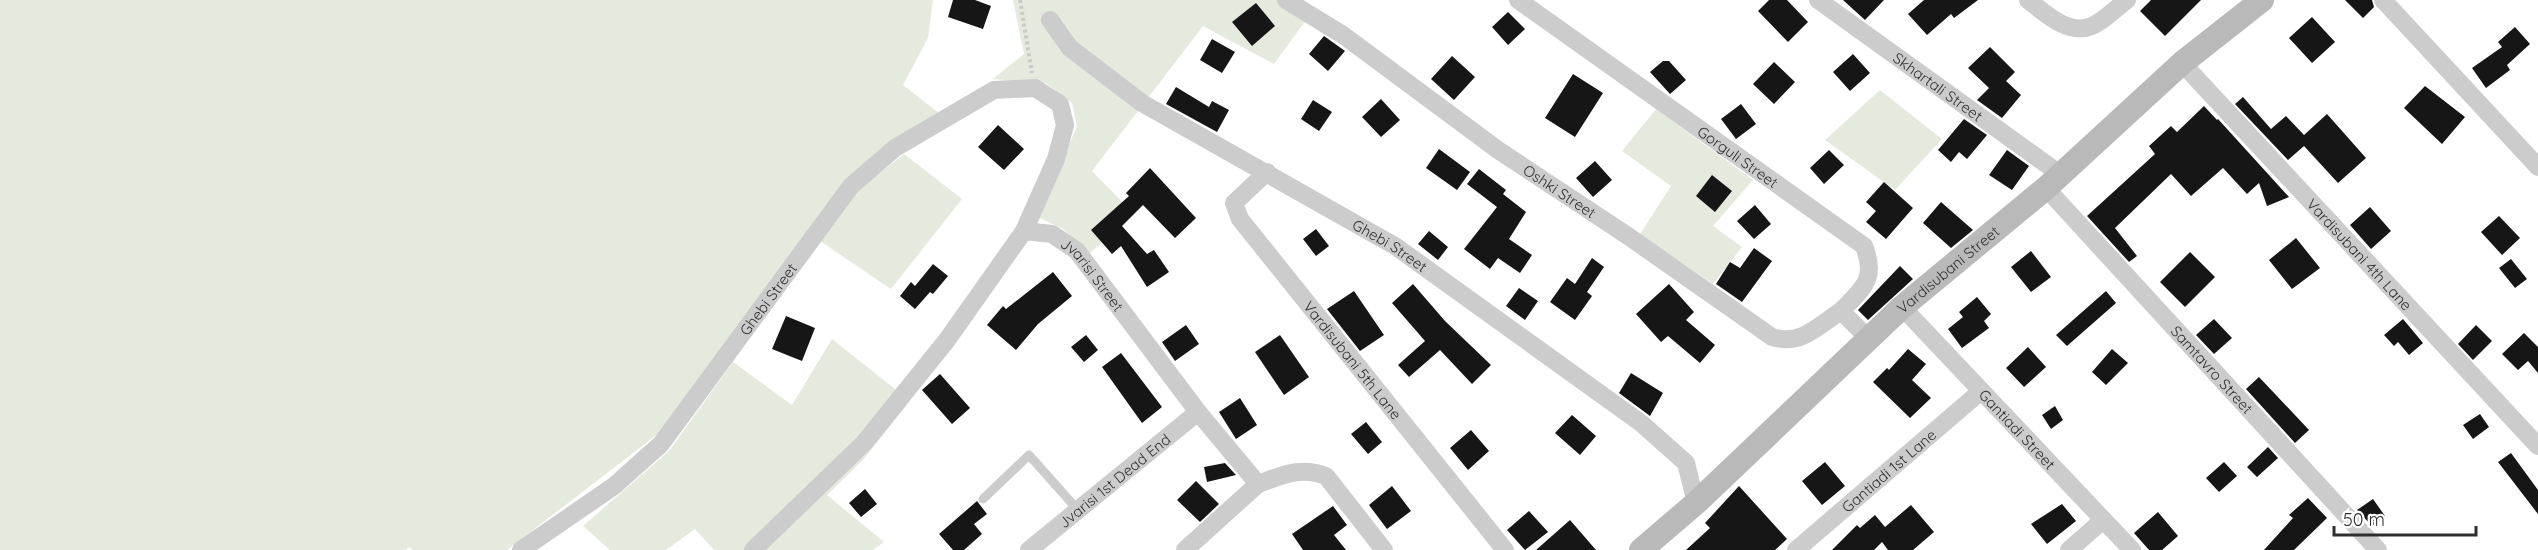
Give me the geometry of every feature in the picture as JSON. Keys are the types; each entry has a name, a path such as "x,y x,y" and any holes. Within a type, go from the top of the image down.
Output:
{"street":[{"name":"Oshki Street","path":"1286,0 1343,35 1498,150 1628,236 1772,337 1787,342 1806,335 1841,310"},
{"name":"Gorguli Street","path":"1518,0 1864,246 1870,262 1868,283 1841,310"},
{"name":"Skhartali Street","path":"1818,0 2053,181"},
{"path":"2028,0 2061,25 2075,28 2092,27 2127,0"},
{"name":"Vardisubani Street","path":"1641,550 1696,503 1902,307 2053,181 2182,63 2262,0"},
{"path":"2383,0 2538,167"},
{"name":"Ghebi Street","path":"1050,20 1071,48 1142,104 1267,172 1395,246 1641,423 1686,463 1696,503"},
{"name":"Vardisubani 4th Lane","path":"2182,63 2538,446"},
{"path":"753,550 864,442 947,340 1024,231 1056,159 1065,125 1060,104 1035,88"},
{"name":"Ghebi Street","path":"521,550 614,486 661,444 851,186 895,148 994,90 1035,88"},
{"name":"Vardisubani 5th Lane","path":"1267,172 1234,203 1240,219 1505,550"},
{"name":"Samtavro Street","path":"2053,181 2378,550"},
{"name":"Jvarisi Street","path":"1024,231 1052,234 1077,251 1198,412 1258,484"},
{"name":"Gantiadi Street","path":"1902,307 2132,550"},
{"path":"1841,310 1869,339"},
{"name":"Gantiadi 1st Lane","path":"1796,550 1980,392"},
{"name":"Jvarisi 1st Dead End","path":"1029,550 1198,412"},
{"path":"1185,550 1258,484 1294,470 1312,470 1326,476 1384,550"},
{"path":"2069,550 2103,520"}],"lane":[{"path":"983,500 1029,455 1077,509"}],"path":[{"path":"1020,0 1035,88"}],"shaded area":[{"path":"0,0 933,0 928,38 903,85 940,114 896,142 659,433 507,550 413,550 409,547 406,550 0,550"},
{"path":"1013,0 1289,0 1306,20 1274,64 1203,26 1092,171 1134,214 1090,253 1063,229 1038,217 1077,126 1072,103 1046,83 993,79 1024,54"},
{"path":"1880,90 1942,139 1895,190 1825,140"},
{"path":"1656,109 1753,180 1713,226 1742,247 1713,284 1640,234 1671,186 1622,151"},
{"path":"904,154 962,199 891,289 820,241 859,189"},
{"path":"832,339 910,401 863,460 827,495 884,542 873,550 714,550 695,529 666,550 610,550 583,526 669,451 733,362 792,405"}],"building":[{"path":"953,0 975,0 991,6 983,29 948,17"},
{"path":"1769,0 1787,0 1808,22 1788,42 1758,11"},
{"path":"1843,0 1884,0 1865,20"},
{"path":"1924,0 1978,0 1954,18 1951,14 1927,35 1908,14"},
{"path":"2151,0 2201,0 2165,36 2140,11"},
{"path":"2345,0 2372,0 2374,7 2363,18"},
{"path":"1256,3 1275,26 1252,46 1232,22"},
{"path":"1508,12 1525,29 1508,45 1492,27"},
{"path":"2312,17 2335,42 2312,63 2289,38"},
{"path":"2515,27 2530,44 2507,65 2510,70 2486,88 2472,68 2502,47 2498,42"},
{"path":"1324,36 1345,51 1328,71 1309,54"},
{"path":"1212,39 1235,52 1222,73 1200,60"},
{"path":"1990,47 2015,72 2006,81 2021,95 2002,118 1977,100 1989,88 1968,68"},
{"path":"1853,54 1870,73 1850,91 1833,72"},
{"path":"1452,56 1475,77 1454,100 1431,79"},
{"path":"1663,61 1669,61 1686,80 1670,94 1650,72"},
{"path":"1774,62 1795,82 1774,104 1753,84"},
{"path":"1573,74 1603,93 1575,137 1545,118"},
{"path":"2425,86 2465,117 2442,144 2404,108"},
{"path":"1176,87 1209,107 1212,101 1229,110 1217,132 1166,104"},
{"path":"2243,97 2271,129 2286,116 2304,135 2327,114 2366,158 2338,183 2304,146 2288,160 2235,104"},
{"path":"1381,99 1400,120 1381,137 1362,117"},
{"path":"1313,100 1332,112 1319,131 1301,119"},
{"path":"1741,104 1756,124 1736,139 1721,119"},
{"path":"2204,106 2289,197 2267,206 2259,183 2247,194 2223,168 2191,196 2171,174 2115,228 2137,256 2129,262 2087,216 2155,154 2149,146 2171,126 2177,132"},
{"path":"1964,119 1987,135 1967,159 1959,152 1951,162 1938,150"},
{"path":"998,125 1024,149 1004,170 978,147"},
{"path":"1439,149 1470,172 1457,190 1426,168"},
{"path":"1829,150 1844,165 1824,184 1810,168"},
{"path":"2007,150 2029,166 2012,190 1989,175"},
{"path":"1595,161 1612,180 1593,197 1576,178"},
{"path":"1150,168 1196,218 1175,238 1143,205 1122,226 1147,254 1154,250 1169,272 1147,287 1121,246 1112,254 1091,230 1129,196 1126,193"},
{"path":"1479,169 1506,190 1503,194 1526,212 1509,239 1532,255 1520,273 1498,258 1490,269 1464,249 1497,207 1467,184"},
{"path":"1712,175 1732,191 1715,212 1696,196"},
{"path":"1884,182 1913,208 1886,239 1866,222 1876,211 1866,202"},
{"path":"1941,202 1973,230 1951,248 1923,223"},
{"path":"1755,205 1771,224 1754,239 1737,221"},
{"path":"2370,207 2391,231 2371,249 2350,225"},
{"path":"2499,216 2520,238 2502,255 2481,232"},
{"path":"1316,229 1329,246 1316,256 1303,239"},
{"path":"1429,231 1448,247 1438,260 1418,244"},
{"path":"2296,238 2320,268 2292,289 2269,260"},
{"path":"1754,248 1772,261 1742,302 1716,284 1730,262 1740,268"},
{"path":"2031,251 2051,277 2031,292 2011,267"},
{"path":"2190,252 2215,277 2185,307 2160,282"},
{"path":"1592,258 1604,267 1587,292 1592,296 1575,320 1550,302 1567,278 1575,284"},
{"path":"2511,259 2527,279 2515,288 2499,268"},
{"path":"933,264 948,276 933,294 930,292 915,309 900,296 911,282 915,286"},
{"path":"1900,266 1913,279 1868,320 1858,310"},
{"path":"1053,272 1072,296 1038,324 1016,350 987,325 1003,306 1006,309"},
{"path":"1413,284 1445,321 1491,365 1472,384 1440,350 1409,377 1398,365 1425,341 1392,303"},
{"path":"1669,284 1694,312 1686,320 1715,345 1700,363 1668,336 1661,342 1636,314"},
{"path":"1519,288 1538,301 1525,320 1506,306"},
{"path":"1354,291 1384,335 1360,351 1327,309"},
{"path":"2106,291 2116,303 2067,346 2056,335"},
{"path":"1977,297 1991,314 1984,321 1989,328 1962,348 1948,329 1963,317 1959,312"},
{"path":"786,316 815,328 802,361 772,349"},
{"path":"2214,319 2232,338 2214,354 2196,335"},
{"path":"2403,319 2423,343 2409,355 2398,342 2394,346 2384,335"},
{"path":"1186,325 1199,344 1175,361 1162,342"},
{"path":"2476,325 2492,341 2473,360 2458,344"},
{"path":"2524,333 2538,347 2538,373 2528,361 2518,370 2502,354"},
{"path":"1086,335 1098,350 1084,362 1071,347"},
{"path":"1280,335 1309,377 1284,395 1255,352"},
{"path":"2028,347 2046,367 2024,387 2006,368"},
{"path":"1908,349 1926,364 1912,380 1931,398 1910,418 1873,382 1887,368 1889,370"},
{"path":"2112,349 2128,363 2106,385 2092,372"},
{"path":"1121,353 1162,407 1142,423 1102,367"},
{"path":"1631,373 1663,393 1650,416 1619,393"},
{"path":"940,374 970,408 952,424 922,390"},
{"path":"2259,377 2309,430 2295,443 2246,389"},
{"path":"1240,398 1257,425 1236,439 1219,412"},
{"path":"2055,406 2063,420 2051,429 2042,415"},
{"path":"2480,414 2489,427 2473,439 2463,425"},
{"path":"1572,415 1596,436 1580,455 1555,433"},
{"path":"1366,422 1382,442 1368,454 1351,434"},
{"path":"1471,430 1489,451 1468,470 1450,448"},
{"path":"2268,447 2278,458 2257,477 2247,467"},
{"path":"2511,453 2538,490 2538,514 2498,462"},
{"path":"1825,462 1845,486 1822,505 1802,481"},
{"path":"2224,462 2237,476 2219,492 2206,478"},
{"path":"1225,463 1236,475 1207,482 1204,467"},
{"path":"1196,481 1219,504 1200,522 1177,500"},
{"path":"1392,486 1411,511 1387,529 1369,505"},
{"path":"1739,486 1787,539 1775,550 1686,550 1710,528 1705,523"},
{"path":"865,489 877,504 861,517 849,503"},
{"path":"2308,498 2327,518 2294,550 2264,550 2293,518 2289,515"},
{"path":"2373,499 2385,516 2372,526 2357,510"},
{"path":"977,501 987,514 974,524 982,534 964,550 953,550 939,534"},
{"path":"2062,504 2076,521 2047,544 2031,524"},
{"path":"1911,505 1934,532 1913,550 1888,550 1882,542 1874,550 1832,550 1857,525 1860,528 1875,515 1885,527"},
{"path":"1333,506 1347,525 1334,535 1346,550 1303,550 1292,534"},
{"path":"1529,511 1548,532 1525,550 1507,530"},
{"path":"2158,512 2178,536 2162,550 2149,550 2134,533"},
{"path":"1570,520 1596,550 1536,550"}]}
